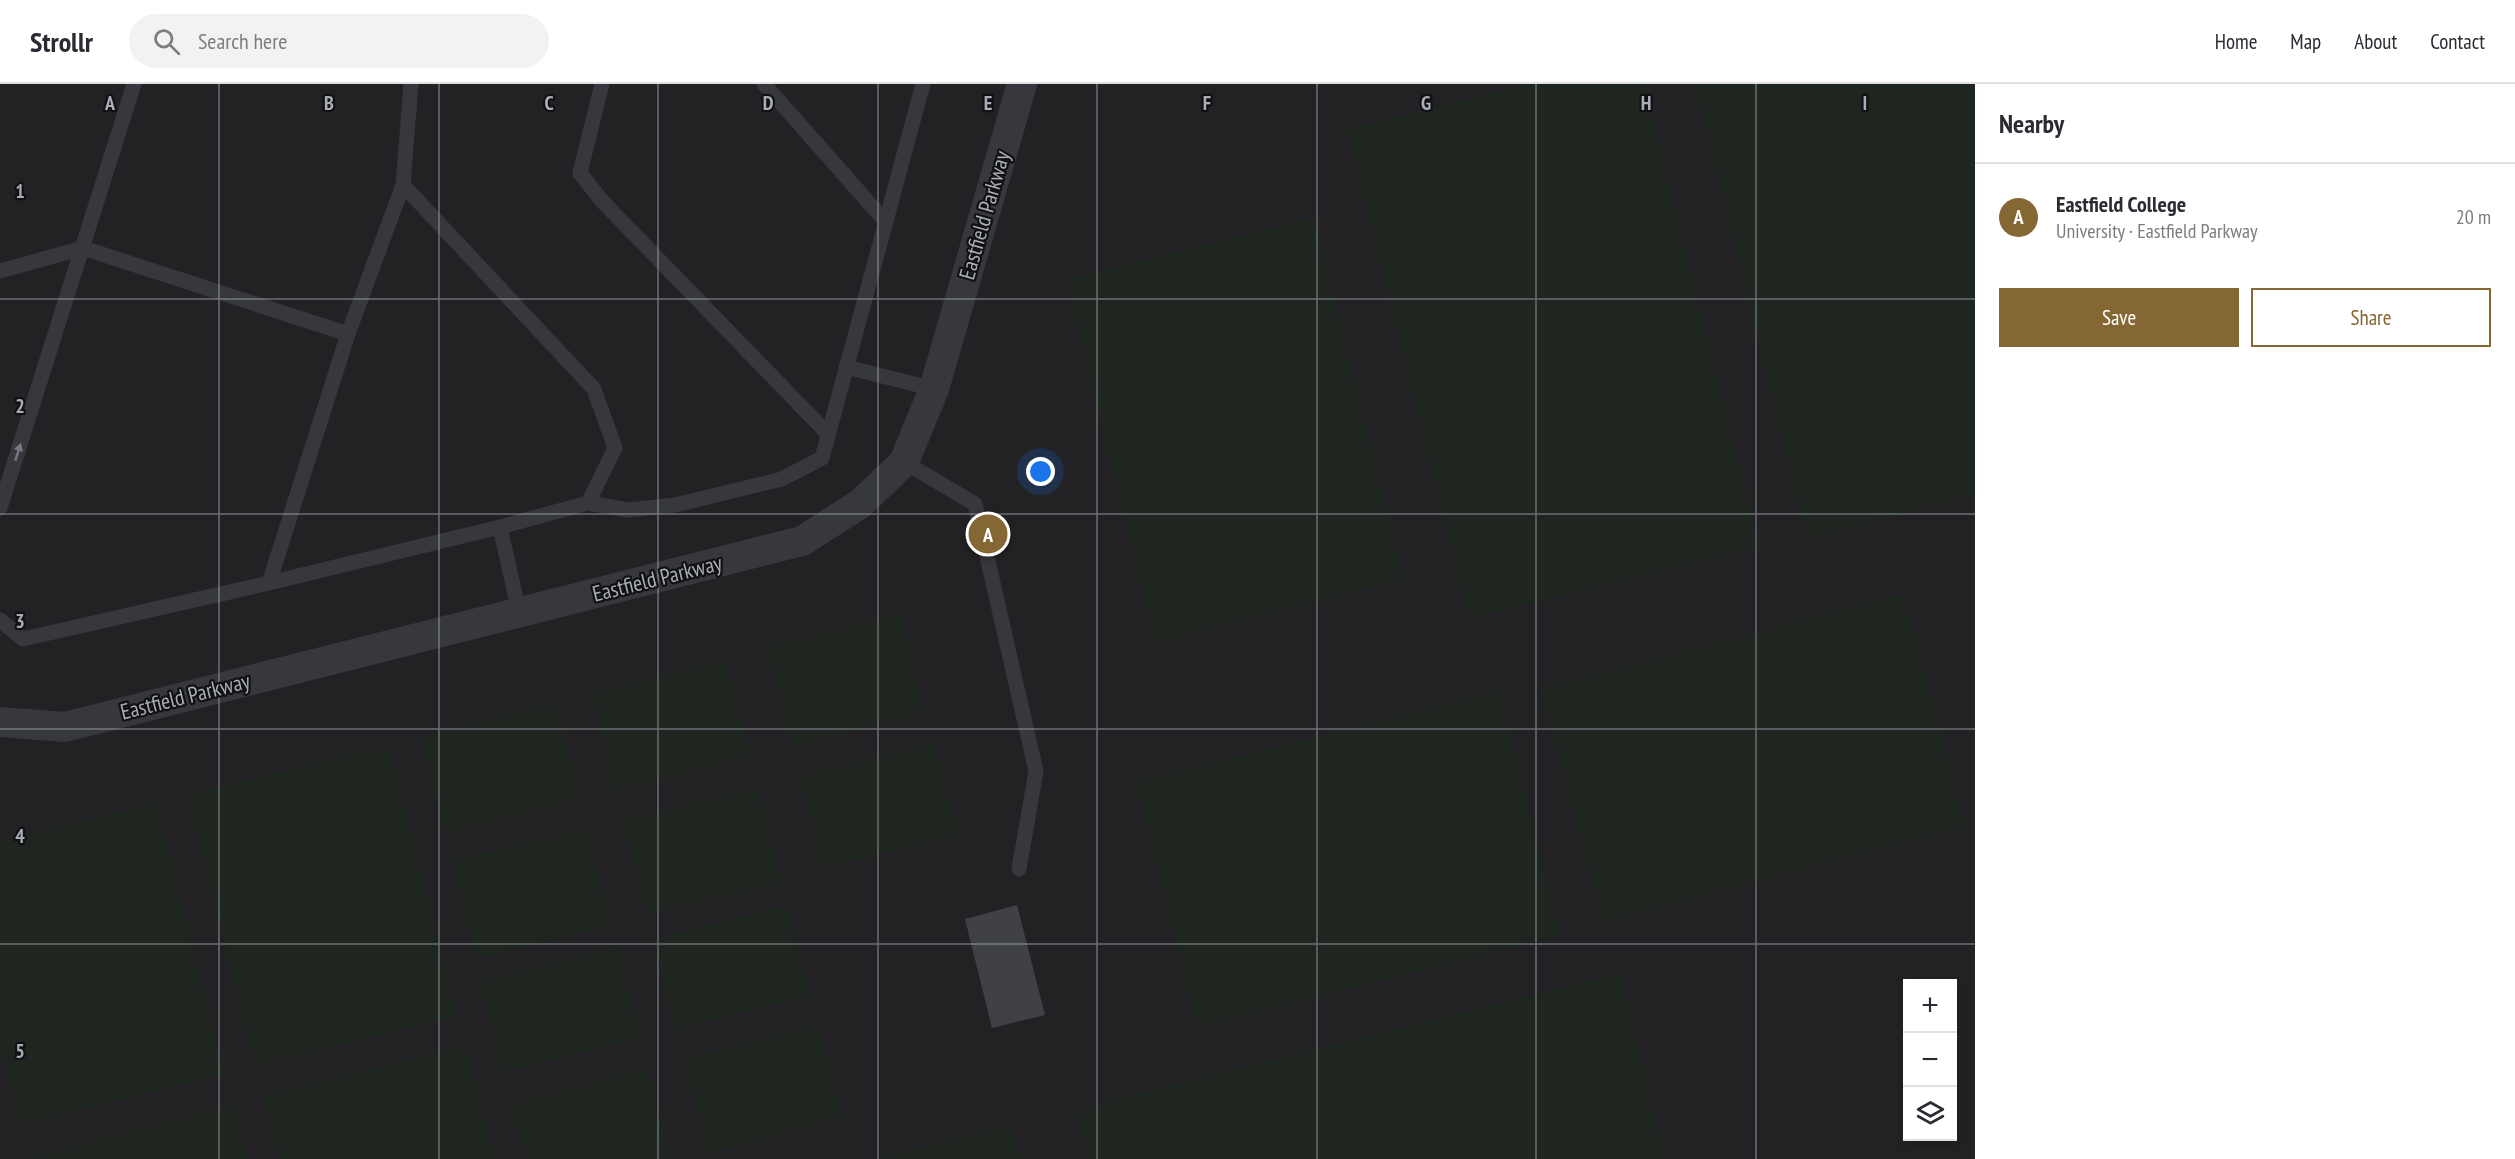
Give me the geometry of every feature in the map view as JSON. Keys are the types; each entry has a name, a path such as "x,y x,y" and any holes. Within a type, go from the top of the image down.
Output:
{"street":[{"name":"Eastfield Parkway","path":"0,722 65,727 802,541 860,504 904,462 934,389 1022,84"}],"lane":[{"path":"0,508 135,84"},
{"path":"269,583 348,334 403,185 411,84"},
{"path":"602,84 580,173 602,201 828,434"},
{"path":"764,84 885,221"},
{"path":"0,620 23,639 269,583 500,527 588,503 628,510 675,505 782,479 822,458 922,84"},
{"path":"403,185 594,389 615,448 588,503"},
{"path":"0,271 83,248 348,334"},
{"path":"846,367 934,389"},
{"path":"904,462 975,504 1036,771 1019,869"},
{"path":"500,527 519,612"}],"shaded area":[{"path":"0,84 1975,84 1975,1159 0,1159"},
{"path":"1529,84 1644,84 1759,548 1468,619 1347,129"},
{"path":"1695,84 1975,84 1975,494 1806,538"},
{"path":"1314,217 1404,579 1155,643 1066,280"},
{"path":"1904,594 1965,827 1602,921 1541,688"},
{"path":"901,615 924,713 792,746 767,647"},
{"path":"725,659 750,756 614,790 593,693"},
{"path":"1498,690 1561,934 1197,1028 1136,783"},
{"path":"556,704 580,799 444,833 420,738"},
{"path":"934,743 959,833 822,869 800,776"},
{"path":"389,746 457,1016 254,1065 187,795"},
{"path":"758,787 781,882 647,914 623,820"},
{"path":"157,803 224,1074 20,1124 0,1045 0,840"},
{"path":"588,829 610,925 476,959 452,861"},
{"path":"788,905 811,995 675,1029 653,939"},
{"path":"617,946 641,1037 503,1072 480,981"},
{"path":"1620,973 1665,1159 1087,1159 1075,1110"},
{"path":"818,1024 843,1117 708,1153 684,1059"},
{"path":"466,1046 494,1159 279,1159 263,1097"},
{"path":"647,1069 670,1159 525,1159 511,1104"},
{"path":"234,1105 248,1159 31,1159 30,1157"},
{"path":"1011,1124 1020,1159 873,1159"}],"building":[{"path":"1017,905 1045,1015 992,1028 965,919"}],"place":[{"name":"Eastfield College","path":"988,534"}]}
